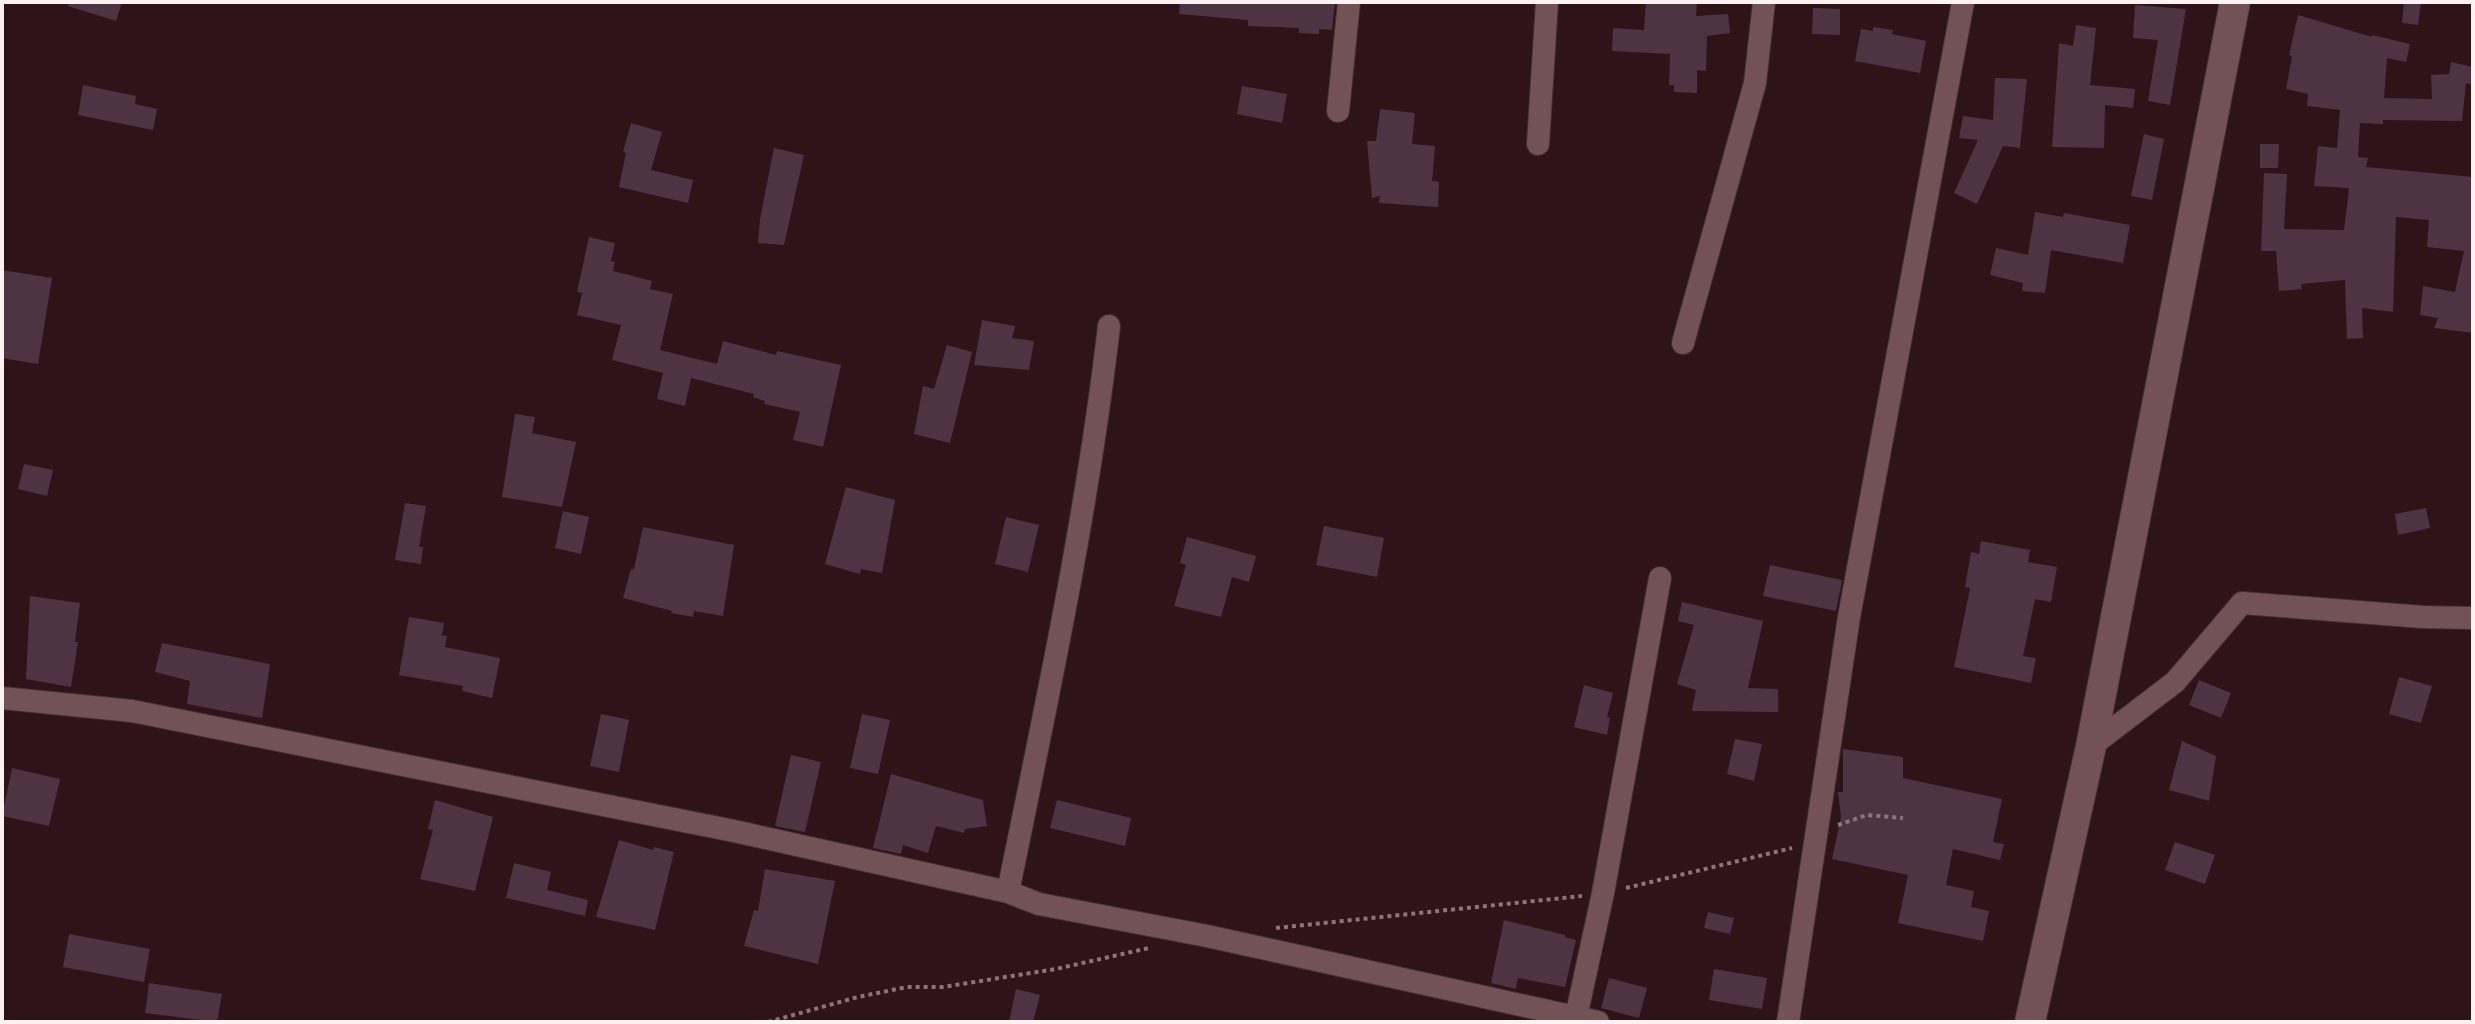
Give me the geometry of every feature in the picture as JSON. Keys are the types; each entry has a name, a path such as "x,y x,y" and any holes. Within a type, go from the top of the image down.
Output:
{"street":[{"path":"1338,111 1349,2"},
{"path":"1538,144 1547,2"},
{"path":"1683,343 1755,83 1764,2"},
{"path":"1788,1022 1849,617 1963,2"},
{"path":"2030,1022 2091,746 2235,2"},
{"path":"1008,892 1099,419 1109,326"},
{"path":"2,698 132,711 734,831 1008,892 1039,904 1207,936 1587,1019 1603,893 1660,578"},
{"path":"2091,746 2175,682 2242,603 2473,618"}],"path":[{"path":"1270,929 1603,893 1815,842 1839,824 1867,815 1903,818"},
{"path":"768,1022 907,987 943,987 1056,969 1161,945"}],"building":[{"path":"69,2 122,2 116,21 68,6"},
{"path":"1180,2 1335,2 1332,30 1319,29 1319,34 1299,33 1299,28 1248,26 1248,20 1179,14"},
{"path":"1646,2 1697,2 1696,16 1728,14 1730,33 1707,36 1706,71 1697,70 1697,93 1674,92 1674,85 1669,85 1670,54 1612,51 1613,28 1644,30"},
{"path":"2404,2 2421,2 2418,25 2402,23"},
{"path":"2135,5 2186,9 2170,105 2148,101 2158,40 2133,38"},
{"path":"1813,8 1840,9 1840,35 1812,34"},
{"path":"2298,15 2372,37 2410,44 2406,62 2387,58 2384,98 2432,99 2431,75 2449,74 2451,62 2473,67 2473,85 2466,83 2462,121 2383,120 2383,124 2360,123 2358,157 2368,158 2366,167 2473,177 2473,333 2434,328 2438,318 2420,315 2423,286 2455,292 2464,251 2427,247 2429,220 2396,217 2393,312 2362,308 2363,338 2347,339 2345,280 2301,284 2302,289 2279,291 2276,251 2261,251 2264,173 2287,174 2284,229 2344,230 2349,188 2314,186 2318,146 2337,148 2340,110 2307,106 2308,94 2286,89 2292,56 2289,55"},
{"path":"2076,25 2096,28 2090,85 2135,89 2133,108 2105,105 2104,148 2052,147 2059,43 2073,46"},
{"path":"1873,27 1926,41 1920,73 1855,61 1861,29 1873,31"},
{"path":"1995,78 2027,79 2020,148 2003,146 1977,204 1954,193 1978,140 1959,138 1963,116 1993,120"},
{"path":"83,85 136,96 135,104 157,109 153,130 78,115"},
{"path":"1242,86 1287,94 1282,123 1237,114"},
{"path":"1380,109 1415,113 1412,144 1435,146 1432,181 1439,182 1438,207 1379,203 1380,196 1372,198 1367,141 1376,141"},
{"path":"631,123 662,132 651,170 693,180 688,203 619,187 626,153 623,152"},
{"path":"2144,134 2164,139 2152,200 2131,196"},
{"path":"2260,144 2279,144 2278,168 2260,168"},
{"path":"774,148 804,155 784,245 758,243"},
{"path":"2035,212 2063,217 2064,213 2130,225 2123,263 2051,250 2045,293 2022,291 2023,283 1990,275 1996,248 2028,255"},
{"path":"589,237 615,243 611,261 615,262 613,271 652,281 650,289 673,294 660,350 717,364 723,341 776,355 777,351 841,365 823,447 793,440 800,412 764,404 765,401 753,397 754,394 691,378 685,406 657,399 663,373 612,360 621,325 577,315 582,293 577,292"},
{"path":"2,270 52,278 38,364 2,358"},
{"path":"982,320 1015,326 1012,338 1034,341 1029,370 974,365"},
{"path":"947,345 972,352 950,443 914,434 923,386 934,389"},
{"path":"515,414 535,417 532,433 576,442 562,507 502,497"},
{"path":"24,464 53,470 47,496 18,489"},
{"path":"846,487 895,500 882,573 861,569 860,574 825,564"},
{"path":"405,503 426,506 419,547 423,547 421,564 395,560"},
{"path":"2426,508 2430,528 2398,535 2395,514"},
{"path":"563,511 589,517 581,554 555,548"},
{"path":"1006,517 1039,525 1028,572 995,564"},
{"path":"1324,526 1384,538 1377,577 1316,565"},
{"path":"643,527 734,545 723,616 694,611 693,617 623,598 631,569 634,569"},
{"path":"1187,537 1256,556 1249,582 1232,577 1221,617 1174,606 1186,565 1180,563"},
{"path":"1981,541 2030,550 2028,562 2057,567 2051,602 2035,599 2023,656 2036,658 2031,683 1954,667 1970,588 1965,587 1971,552 1979,554"},
{"path":"1770,565 1842,580 1836,611 1763,596"},
{"path":"30,596 80,603 71,687 26,679"},
{"path":"1682,602 1763,621 1748,688 1778,689 1778,712 1692,711 1696,690 1677,684 1694,625 1678,621"},
{"path":"409,617 444,623 442,635 447,636 445,647 500,658 492,698 462,691 463,686 399,675"},
{"path":"162,643 270,664 262,718 187,704 190,681 155,672"},
{"path":"2399,677 2432,686 2421,723 2389,714"},
{"path":"2199,680 2231,693 2221,718 2189,705"},
{"path":"1584,685 1613,693 1607,717 1610,718 1607,735 1574,727"},
{"path":"601,714 629,720 619,772 590,766"},
{"path":"862,714 890,720 878,774 850,768"},
{"path":"1735,739 1762,744 1754,781 1727,774"},
{"path":"2182,741 2216,756 2209,801 2169,790"},
{"path":"1843,749 1903,757 1903,778 2002,799 1993,842 2004,844 2000,860 1953,849 1946,885 1974,891 1971,907 1989,911 1983,941 1898,923 1908,875 1832,859 1841,817 1838,792 1843,792"},
{"path":"791,755 821,762 805,832 775,826"},
{"path":"12,768 60,779 49,826 2,816"},
{"path":"891,774 983,800 987,826 965,829 964,833 936,826 928,853 903,845 901,854 873,848"},
{"path":"435,800 493,817 475,891 420,879 433,830 428,829"},
{"path":"1057,800 1131,818 1125,846 1050,828"},
{"path":"619,840 653,850 654,847 674,852 655,930 596,917"},
{"path":"2175,842 2215,855 2205,884 2165,870"},
{"path":"514,863 551,872 547,890 588,900 585,916 506,898"},
{"path":"765,869 835,881 818,964 744,946 754,910 758,911"},
{"path":"1708,912 1734,918 1730,934 1704,928"},
{"path":"1504,920 1576,940 1565,987 1518,978 1516,989 1491,983"},
{"path":"69,934 150,949 144,982 63,967"},
{"path":"1714,969 1767,978 1762,1009 1709,1000"},
{"path":"1609,978 1647,988 1639,1018 1601,1008"},
{"path":"149,983 222,994 217,1022 145,1013"},
{"path":"1016,989 1040,995 1033,1022 1009,1022"}]}
